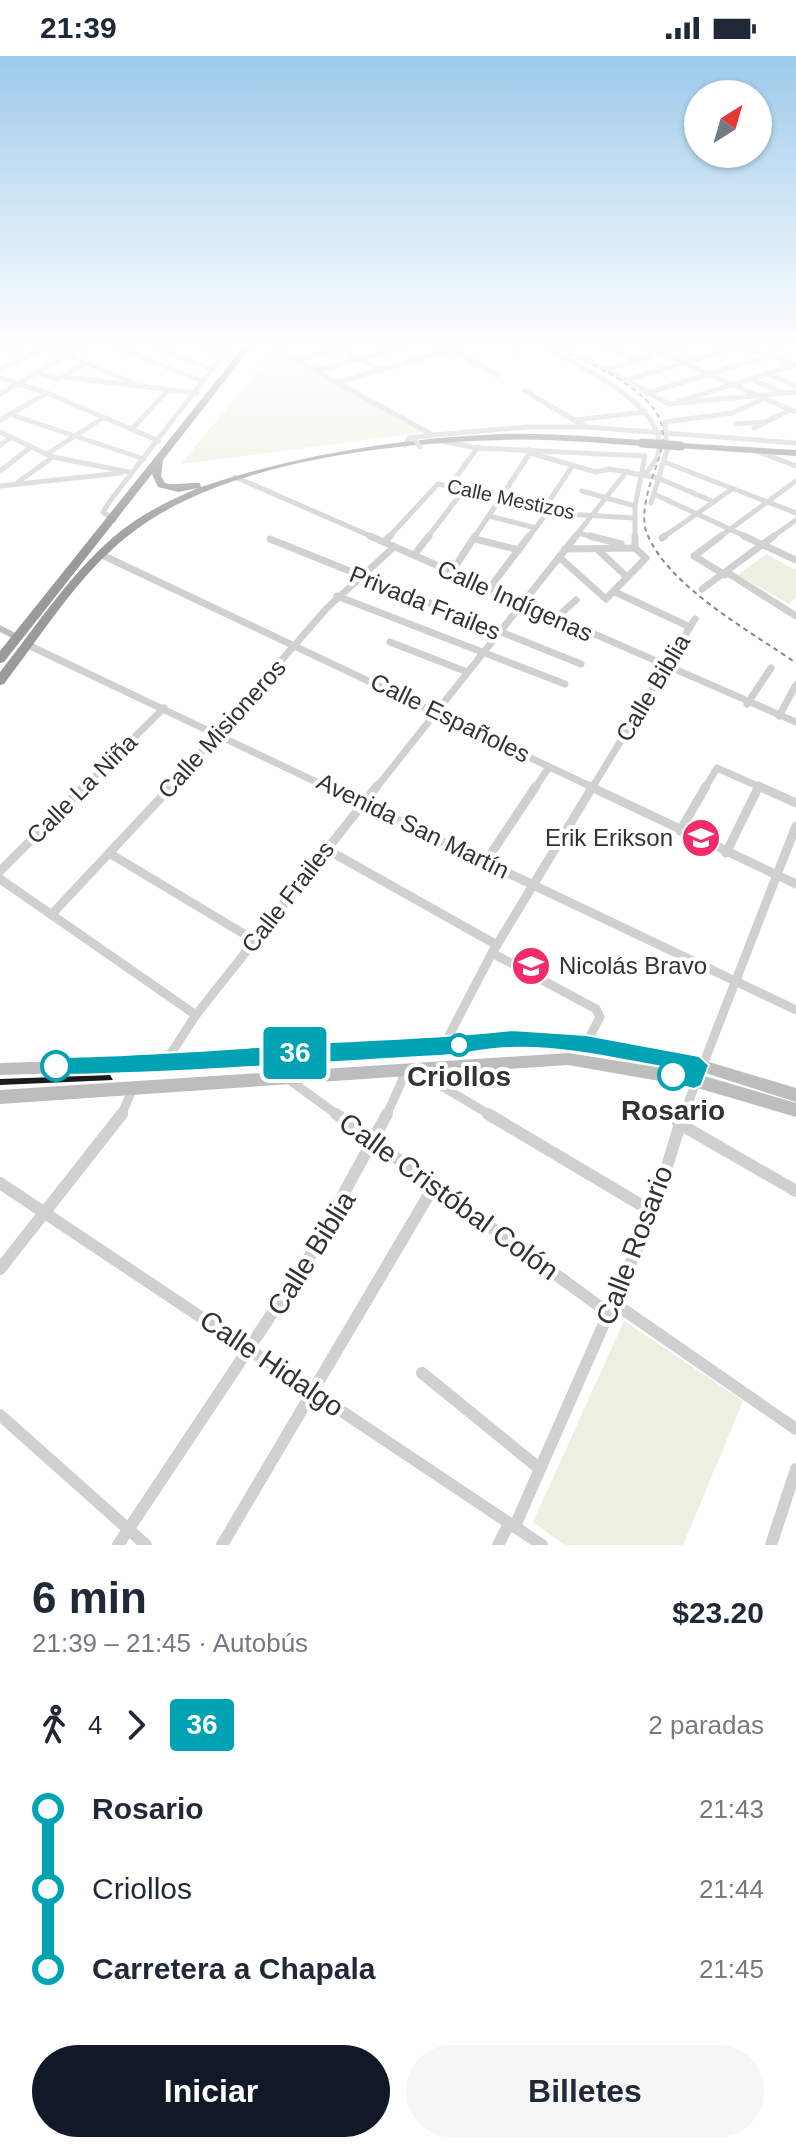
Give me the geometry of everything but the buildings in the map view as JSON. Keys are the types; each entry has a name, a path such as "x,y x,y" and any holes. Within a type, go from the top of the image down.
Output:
{"highway":[{"path":"0,681 23,641 195,415"},
{"path":"160,461 156,479 168,488 437,438 533,437 796,453"},
{"path":"0,659 23,641 125,532 160,509 235,477"}],"street":[{"path":"13,415 144,459"},
{"path":"97,415 159,441"},
{"path":"132,429 144,415"},
{"path":"114,520 103,512 131,472 179,415"},
{"path":"395,415 437,438 478,447 645,456 656,448"},
{"path":"567,415 586,427"},
{"path":"575,420 614,415"},
{"path":"643,475 653,467 656,448 655,433 647,415"},
{"path":"651,503 670,434 665,422 711,415"},
{"path":"754,428 782,415"},
{"path":"699,417 709,420"},
{"path":"15,484 75,436 103,418"},
{"path":"736,424 764,423"},
{"path":"437,438 527,427 586,427 796,443"},
{"path":"0,432 50,455 131,472"},
{"path":"786,442 796,436"},
{"path":"0,445 11,437"},
{"path":"415,439 420,447"},
{"path":"0,471 31,447"},
{"path":"449,487 478,447"},
{"path":"751,450 796,466"},
{"path":"529,451 601,473 610,469 658,478 714,502"},
{"path":"451,573 501,500 529,451"},
{"path":"635,548 635,506 645,456"},
{"path":"664,462 796,513"},
{"path":"62,480 79,463"},
{"path":"488,590 536,528 573,465"},
{"name":"Calle Frailes","path":"164,1064 196,1015 254,940 627,471"},
{"path":"0,486 131,472"},
{"name":"Calle Indígenas","path":"235,477 747,704 796,722"},
{"path":"795,613 694,556 796,481"},
{"name":"Calle Mestizos","path":"384,542 436,484 547,509 634,518"},
{"path":"662,538 732,489"},
{"path":"414,555 463,491"},
{"path":"582,491 635,506"},
{"path":"654,494 796,560"},
{"path":"489,516 536,528"},
{"path":"702,589 796,520"},
{"path":"578,533 621,544"},
{"name":"Privada Frailes","path":"270,539 356,577 581,664"},
{"path":"475,539 519,550"},
{"name":"Calle Misioneros","path":"52,914 220,733 337,596 394,547"},
{"path":"559,557 603,597 612,595 646,558 635,548 565,549"},
{"path":"597,549 627,577"},
{"name":"Calle Españoles","path":"102,555 437,711 680,831 796,884"},
{"name":"Calle Biblia","path":"443,1047 494,949 536,885 693,623 612,595"},
{"path":"337,596 565,684"},
{"path":"555,619 576,600"},
{"path":"0,628 23,641"},
{"name":"Avenida San Martín","path":"23,641 796,1010"},
{"path":"390,642 467,672"},
{"path":"747,704 771,668"},
{"path":"779,716 796,685"},
{"name":"Calle La Niña","path":"0,871 164,708"},
{"path":"486,861 549,767"},
{"path":"680,831 717,768 796,803"},
{"path":"726,853 759,786"},
{"name":"Calle Rosario","path":"498,1545 512,1525 540,1469 653,1212 678,1123 699,1065 796,826"},
{"path":"326,849 596,1009 600,1017 586,1044"},
{"path":"109,853 254,940"},
{"path":"0,879 196,1015"},
{"path":"0,1069 164,1064 278,1054 443,1047 512,1039 586,1044 699,1065 796,1095"},
{"path":"278,1054 290,1062 288,1079"},
{"path":"0,1097 568,1059 694,1080 796,1110"},
{"path":"430,1067 443,1087 653,1212"},
{"name":"Calle Biblia","path":"118,1545 319,1247 376,1141 402,1081 403,1070"},
{"name":"Calle Cristóbal Colón","path":"288,1079 434,1186 796,1429"},
{"path":"0,1269 120,1118 132,1090"},
{"path":"678,1123 796,1191"},
{"name":"Calle Hidalgo","path":"0,1183 542,1545"},
{"path":"227,1543 434,1186"},
{"path":"422,1373 540,1469"},
{"path":"0,1415 146,1545"},
{"path":"771,1545 796,1469"}],"green space":[{"path":"221,415 396,415 427,432 181,464"},
{"path":"766,554 796,570 796,597 789,604 738,575"},
{"path":"624,1321 743,1401 683,1545 565,1545 533,1522"}],"railway":[{"path":"657,415 663,441 645,506 648,536 659,555 693,591 796,663"}],"bus line":[{"name":"36","path":"56,1066 164,1064 289,1053 443,1047 512,1039 586,1044 699,1065 694,1080 673,1075"}],"place":[{"name":"Erik Erikson","path":"701,838"},
{"name":"Nicolás Bravo","path":"531,966"},
{"name":"Criollos","path":"459,1045"},
{"name":"Rosario","path":"673,1075"}]}
